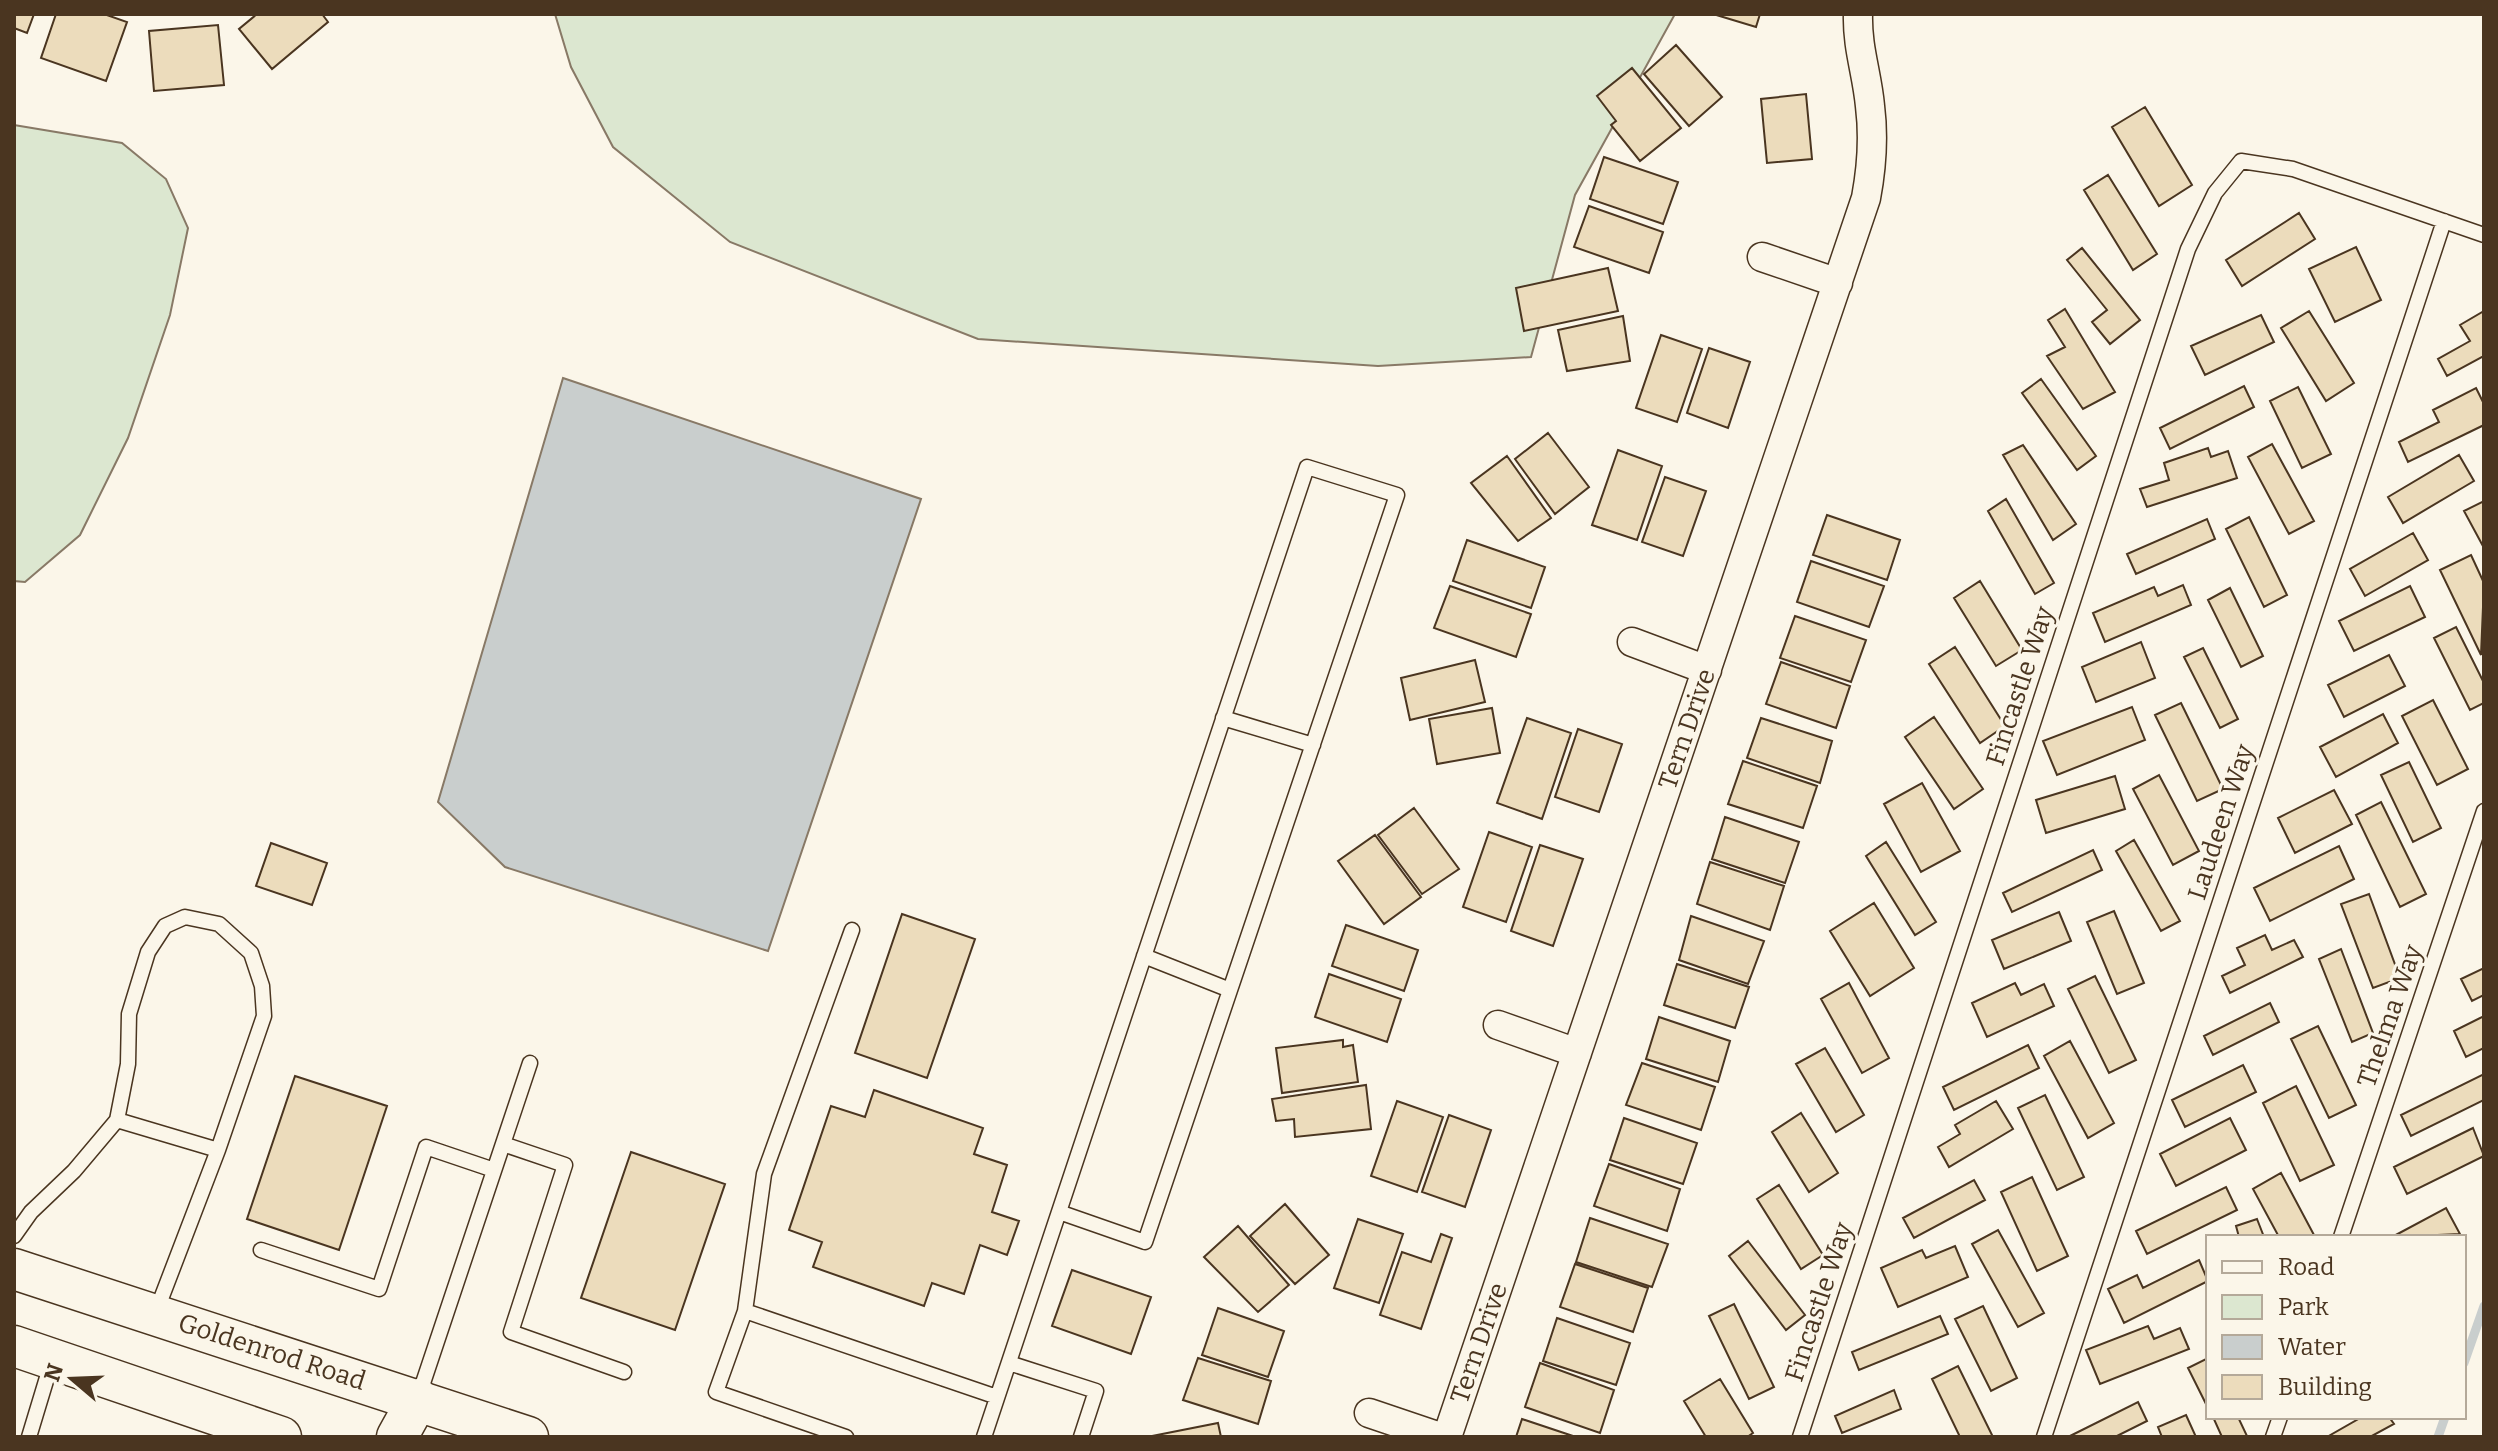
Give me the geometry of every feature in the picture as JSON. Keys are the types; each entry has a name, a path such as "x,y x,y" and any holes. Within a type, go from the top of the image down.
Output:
{"main road":[{"name":"Goldenrod Road","path":"14,1269 528,1437"},
{"path":"14,1346 281,1437"},
{"path":"397,1437 418,1399"},
{"path":"418,1399 426,1437"}],"street":[{"name":"Tern Drive","path":"1447,1437 1866,198 1874,158 1870,102 1857,47 1858,14"},
{"path":"1762,257 1838,283"},
{"path":"1632,642 1707,670"},
{"path":"1498,1025 1577,1053"},
{"path":"1369,1413 1440,1437"}],"lane":[{"name":"Fincastle Way","path":"1800,1437 2188,249 2215,193 2241,161 2293,169 2444,221"},
{"path":"2444,221 2484,235"},
{"name":"Laudeen Way","path":"2044,1437 2444,221"},
{"path":"984,1437 1307,467 1397,495 1145,1242 1059,1212"},
{"path":"1223,718 1313,745"},
{"name":"Thelma Way","path":"2342,1235 2484,811"},
{"path":"14,1236 31,1212 74,1171 117,1120 128,1064 129,1014 148,952 165,926 185,917 219,924 251,953 262,986 264,1016 218,1150 155,1314"},
{"path":"846,1437 716,1392 745,1311 764,1174 852,930"},
{"path":"1144,956 1230,990"},
{"path":"418,1399 530,1063"},
{"path":"117,1120 218,1150"},
{"path":"503,1144 565,1165 511,1332 624,1372"},
{"path":"261,1250 379,1289 426,1147 494,1170"},
{"path":"745,1311 997,1397"},
{"path":"29,1437 52,1359"},
{"path":"1009,1363 1096,1391 1081,1437"}],"green space":[{"path":"555,14 1675,14 1575,195 1531,357 1378,366 978,339 730,242 613,147 571,67"},
{"path":"14,125 122,143 166,179 188,228 170,315 128,438 80,535 25,582 14,581"}],"water":[{"path":"563,378 921,499 768,951 505,867 438,802"}],"building":[{"path":"14,14 34,14 27,33 14,28"},
{"path":"56,14 104,14 127,22 106,81 41,58"},
{"path":"257,14 322,14 328,22 272,69 239,29"},
{"path":"1713,14 1760,14 1756,27"},
{"path":"218,25 224,85 154,91 149,31"},
{"path":"1676,45 1722,97 1689,126 1644,74"},
{"path":"1632,68 1681,128 1640,161 1611,125 1616,121 1597,96"},
{"path":"1806,94 1812,159 1767,163 1761,99"},
{"path":"2145,107 2192,185 2159,206 2112,127"},
{"path":"1604,157 1678,182 1663,224 1590,199"},
{"path":"2108,175 2157,254 2133,270 2084,190"},
{"path":"1589,206 1663,232 1649,273 1574,247"},
{"path":"2299,213 2315,239 2242,286 2226,260"},
{"path":"2356,247 2381,300 2335,322 2309,269"},
{"path":"2082,248 2140,320 2110,344 2092,322 2107,310 2067,260"},
{"path":"1608,268 1618,311 1524,331 1516,288"},
{"path":"2065,309 2115,392 2083,409 2047,356 2065,347 2048,320"},
{"path":"2309,311 2354,383 2326,401 2281,328"},
{"path":"2484,311 2484,356 2447,376 2438,359 2470,341 2460,325"},
{"path":"2261,315 2274,342 2205,375 2191,346"},
{"path":"1623,316 1630,361 1567,371 1558,330"},
{"path":"1661,335 1702,349 1677,422 1636,408"},
{"path":"1709,348 1750,362 1728,428 1687,413"},
{"path":"2041,379 2096,456 2077,470 2022,393"},
{"path":"2244,386 2254,407 2170,449 2160,428"},
{"path":"2298,387 2331,454 2302,468 2270,401"},
{"path":"2476,388 2484,404 2484,425 2408,462 2399,442 2439,422 2433,410"},
{"path":"1548,433 1589,487 1555,514 1515,459"},
{"path":"2272,444 2314,521 2289,534 2248,457"},
{"path":"2023,445 2076,524 2053,540 2003,455"},
{"path":"2208,448 2211,457 2228,451 2237,478 2147,507 2140,489 2169,480 2164,463"},
{"path":"1618,450 1662,466 1637,540 1592,525"},
{"path":"2459,455 2474,481 2403,523 2388,497"},
{"path":"1507,456 1551,518 1518,541 1471,483"},
{"path":"1665,477 1706,491 1683,556 1642,542"},
{"path":"2006,499 2054,583 2035,594 1988,511"},
{"path":"2484,501 2484,548 2464,511"},
{"path":"1827,515 1900,540 1887,580 1813,555"},
{"path":"2249,517 2287,595 2264,607 2226,529"},
{"path":"2207,519 2215,539 2136,574 2127,554"},
{"path":"2413,533 2428,560 2365,596 2350,569"},
{"path":"1467,540 1545,567 1531,608 1453,581"},
{"path":"2471,555 2484,583 2481,655 2440,570"},
{"path":"1811,561 1884,586 1869,627 1797,602"},
{"path":"1980,581 2022,650 1996,666 1954,598"},
{"path":"2183,585 2191,605 2105,642 2093,613 2154,587 2158,596"},
{"path":"1450,586 1531,614 1516,657 1434,628"},
{"path":"2410,586 2425,617 2354,651 2339,621"},
{"path":"2230,588 2263,656 2241,667 2208,600"},
{"path":"1795,616 1866,640 1851,682 1780,658"},
{"path":"2456,627 2484,683 2484,703 2470,710 2434,638"},
{"path":"2141,642 2155,678 2096,702 2082,667"},
{"path":"1955,647 2005,726 1980,743 1929,664"},
{"path":"2203,648 2238,719 2220,728 2184,657"},
{"path":"2389,655 2405,686 2344,717 2328,685"},
{"path":"1475,660 1485,702 1410,720 1401,678"},
{"path":"1781,662 1850,686 1836,728 1766,704"},
{"path":"2433,700 2468,769 2437,785 2402,716"},
{"path":"2181,703 2223,789 2197,801 2155,715"},
{"path":"2132,707 2145,740 2057,775 2043,741"},
{"path":"1492,708 1500,753 1437,764 1429,719"},
{"path":"2383,714 2398,743 2336,777 2320,747"},
{"path":"1934,717 1983,789 1954,809 1905,737"},
{"path":"1527,718 1571,733 1542,819 1497,803"},
{"path":"1761,718 1832,741 1820,783 1747,758"},
{"path":"1578,729 1622,744 1599,812 1555,797"},
{"path":"1743,761 1817,786 1803,828 1728,804"},
{"path":"2409,762 2441,828 2413,842 2381,775"},
{"path":"2159,775 2199,851 2173,865 2133,789"},
{"path":"2115,776 2125,809 2046,833 2036,800"},
{"path":"1922,783 1960,851 1921,872 1884,804"},
{"path":"2334,790 2352,824 2295,853 2278,818"},
{"path":"2381,802 2426,894 2400,907 2356,815"},
{"path":"1414,808 1459,869 1422,894 1378,835"},
{"path":"1725,817 1799,842 1785,883 1712,859"},
{"path":"1489,832 1532,847 1506,922 1463,907"},
{"path":"1375,835 1421,897 1384,924 1338,861"},
{"path":"2134,840 2180,921 2161,931 2116,851"},
{"path":"1886,842 1936,922 1915,935 1866,856"},
{"path":"271,843 327,863 312,905 256,886"},
{"path":"1540,845 1583,859 1553,946 1511,931"},
{"path":"2339,846 2354,879 2270,921 2254,888"},
{"path":"2093,850 2102,870 2012,912 2003,893"},
{"path":"1710,862 1784,886 1770,930 1697,904"},
{"path":"2369,894 2400,978 2373,988 2341,904"},
{"path":"1874,903 1914,968 1870,996 1830,931"},
{"path":"2114,911 2144,983 2117,994 2087,922"},
{"path":"2059,912 2071,941 2004,969 1992,940"},
{"path":"902,914 975,939 927,1078 855,1053"},
{"path":"1691,916 1764,941 1748,984 1679,960"},
{"path":"1346,925 1418,950 1404,991 1332,966"},
{"path":"2265,935 2272,950 2294,940 2303,957 2230,993 2222,976 2245,965 2237,948"},
{"path":"2341,949 2373,1033 2352,1042 2319,959"},
{"path":"1677,964 1749,987 1735,1028 1664,1005"},
{"path":"2484,968 2484,995 2472,1001 2461,979"},
{"path":"1329,974 1401,999 1387,1042 1315,1017"},
{"path":"2095,976 2136,1060 2109,1073 2068,989"},
{"path":"1849,983 1889,1058 1862,1073 1821,999"},
{"path":"2015,983 2021,995 2044,984 2054,1006 1987,1037 1972,1003"},
{"path":"2270,1003 2279,1022 2213,1055 2204,1036"},
{"path":"2484,1016 2484,1048 2466,1057 2454,1031"},
{"path":"1659,1017 1730,1041 1718,1082 1646,1059"},
{"path":"2318,1026 2356,1105 2329,1118 2291,1039"},
{"path":"1343,1040 1343,1047 1353,1045 1358,1082 1282,1093 1276,1048"},
{"path":"2070,1041 2114,1123 2088,1138 2044,1056"},
{"path":"2028,1045 2039,1068 1954,1110 1943,1087"},
{"path":"1825,1048 1864,1115 1836,1132 1796,1064"},
{"path":"1642,1063 1715,1087 1701,1130 1626,1105"},
{"path":"2243,1065 2256,1092 2185,1127 2172,1100"},
{"path":"2484,1074 2484,1100 2411,1136 2401,1115"},
{"path":"295,1076 387,1106 339,1250 247,1219"},
{"path":"1366,1085 1371,1129 1295,1137 1294,1119 1276,1121 1272,1099"},
{"path":"2296,1086 2334,1165 2300,1181 2263,1103"},
{"path":"874,1090 983,1128 974,1154 1007,1165 992,1212 1019,1221 1007,1255 980,1245 964,1294 932,1283 924,1306 813,1267 822,1242 789,1230 831,1106 865,1117"},
{"path":"2045,1095 2084,1177 2057,1190 2018,1108"},
{"path":"1397,1101 1443,1117 1417,1192 1371,1176"},
{"path":"1996,1101 2013,1129 1949,1167 1938,1147 1960,1134 1955,1125"},
{"path":"1801,1113 1838,1173 1809,1192 1772,1132"},
{"path":"1449,1115 1491,1130 1465,1207 1422,1192"},
{"path":"1624,1118 1697,1143 1683,1184 1610,1160"},
{"path":"2230,1118 2246,1150 2176,1186 2160,1154"},
{"path":"2473,1128 2484,1156 2407,1194 2394,1167"},
{"path":"631,1152 725,1184 675,1330 581,1298"},
{"path":"1609,1164 1680,1189 1667,1231 1594,1206"},
{"path":"2281,1173 2314,1235 2278,1235 2253,1189"},
{"path":"2032,1177 2068,1256 2037,1271 2001,1192"},
{"path":"1974,1180 1985,1200 1914,1238 1903,1218"},
{"path":"1779,1185 1823,1255 1801,1269 1757,1199"},
{"path":"2226,1187 2237,1210 2147,1254 2136,1231"},
{"path":"1285,1204 1329,1255 1295,1284 1250,1236"},
{"path":"2446,1208 2460,1234 2437,1235 2396,1235"},
{"path":"1590,1218 1668,1244 1652,1287 1576,1262"},
{"path":"1358,1219 1403,1234 1379,1303 1334,1288"},
{"path":"2257,1219 2263,1235 2238,1235 2236,1226"},
{"path":"1238,1226 1289,1285 1258,1312 1204,1257"},
{"path":"1998,1230 2044,1313 2018,1327 1972,1244"},
{"path":"1441,1234 1452,1238 1421,1329 1380,1315 1402,1252 1431,1262"},
{"path":"1748,1241 1805,1315 1786,1330 1729,1256"},
{"path":"1955,1246 1968,1277 1898,1307 1881,1268 1922,1250 1926,1258"},
{"path":"2199,1260 2206,1276 2206,1282 2124,1323 2108,1289 2137,1275 2143,1288"},
{"path":"1575,1264 1648,1288 1633,1332 1560,1307"},
{"path":"1072,1270 1151,1297 1131,1354 1052,1326"},
{"path":"1734,1304 1774,1387 1749,1399 1709,1316"},
{"path":"1983,1306 2017,1378 1991,1391 1955,1319"},
{"path":"1218,1308 1284,1331 1268,1377 1202,1355"},
{"path":"1940,1316 1948,1334 1859,1370 1852,1352"},
{"path":"1557,1318 1630,1343 1616,1385 1543,1361"},
{"path":"2148,1326 2154,1339 2180,1328 2189,1349 2100,1384 2086,1350"},
{"path":"1198,1358 1271,1381 1258,1424 1183,1400"},
{"path":"2206,1359 2206,1404 2188,1368"},
{"path":"1540,1363 1614,1390 1600,1433 1525,1407"},
{"path":"1958,1366 1993,1437 1960,1437 1932,1379"},
{"path":"1720,1379 1753,1433 1747,1437 1706,1437 1684,1401"},
{"path":"1894,1390 1901,1409 1842,1433 1835,1416"},
{"path":"2138,1402 2147,1421 2115,1437 2068,1437"},
{"path":"2186,1415 2196,1437 2162,1437 2158,1427"},
{"path":"1522,1419 1576,1437 1516,1437"},
{"path":"2214,1419 2239,1419 2247,1436 2222,1437"},
{"path":"2358,1419 2390,1419 2394,1424 2370,1437 2327,1437"},
{"path":"1218,1423 1221,1437 1147,1437"}],"waterway":[{"path":"2466,1357 2484,1306"},
{"path":"2438,1437 2444,1419"}]}
